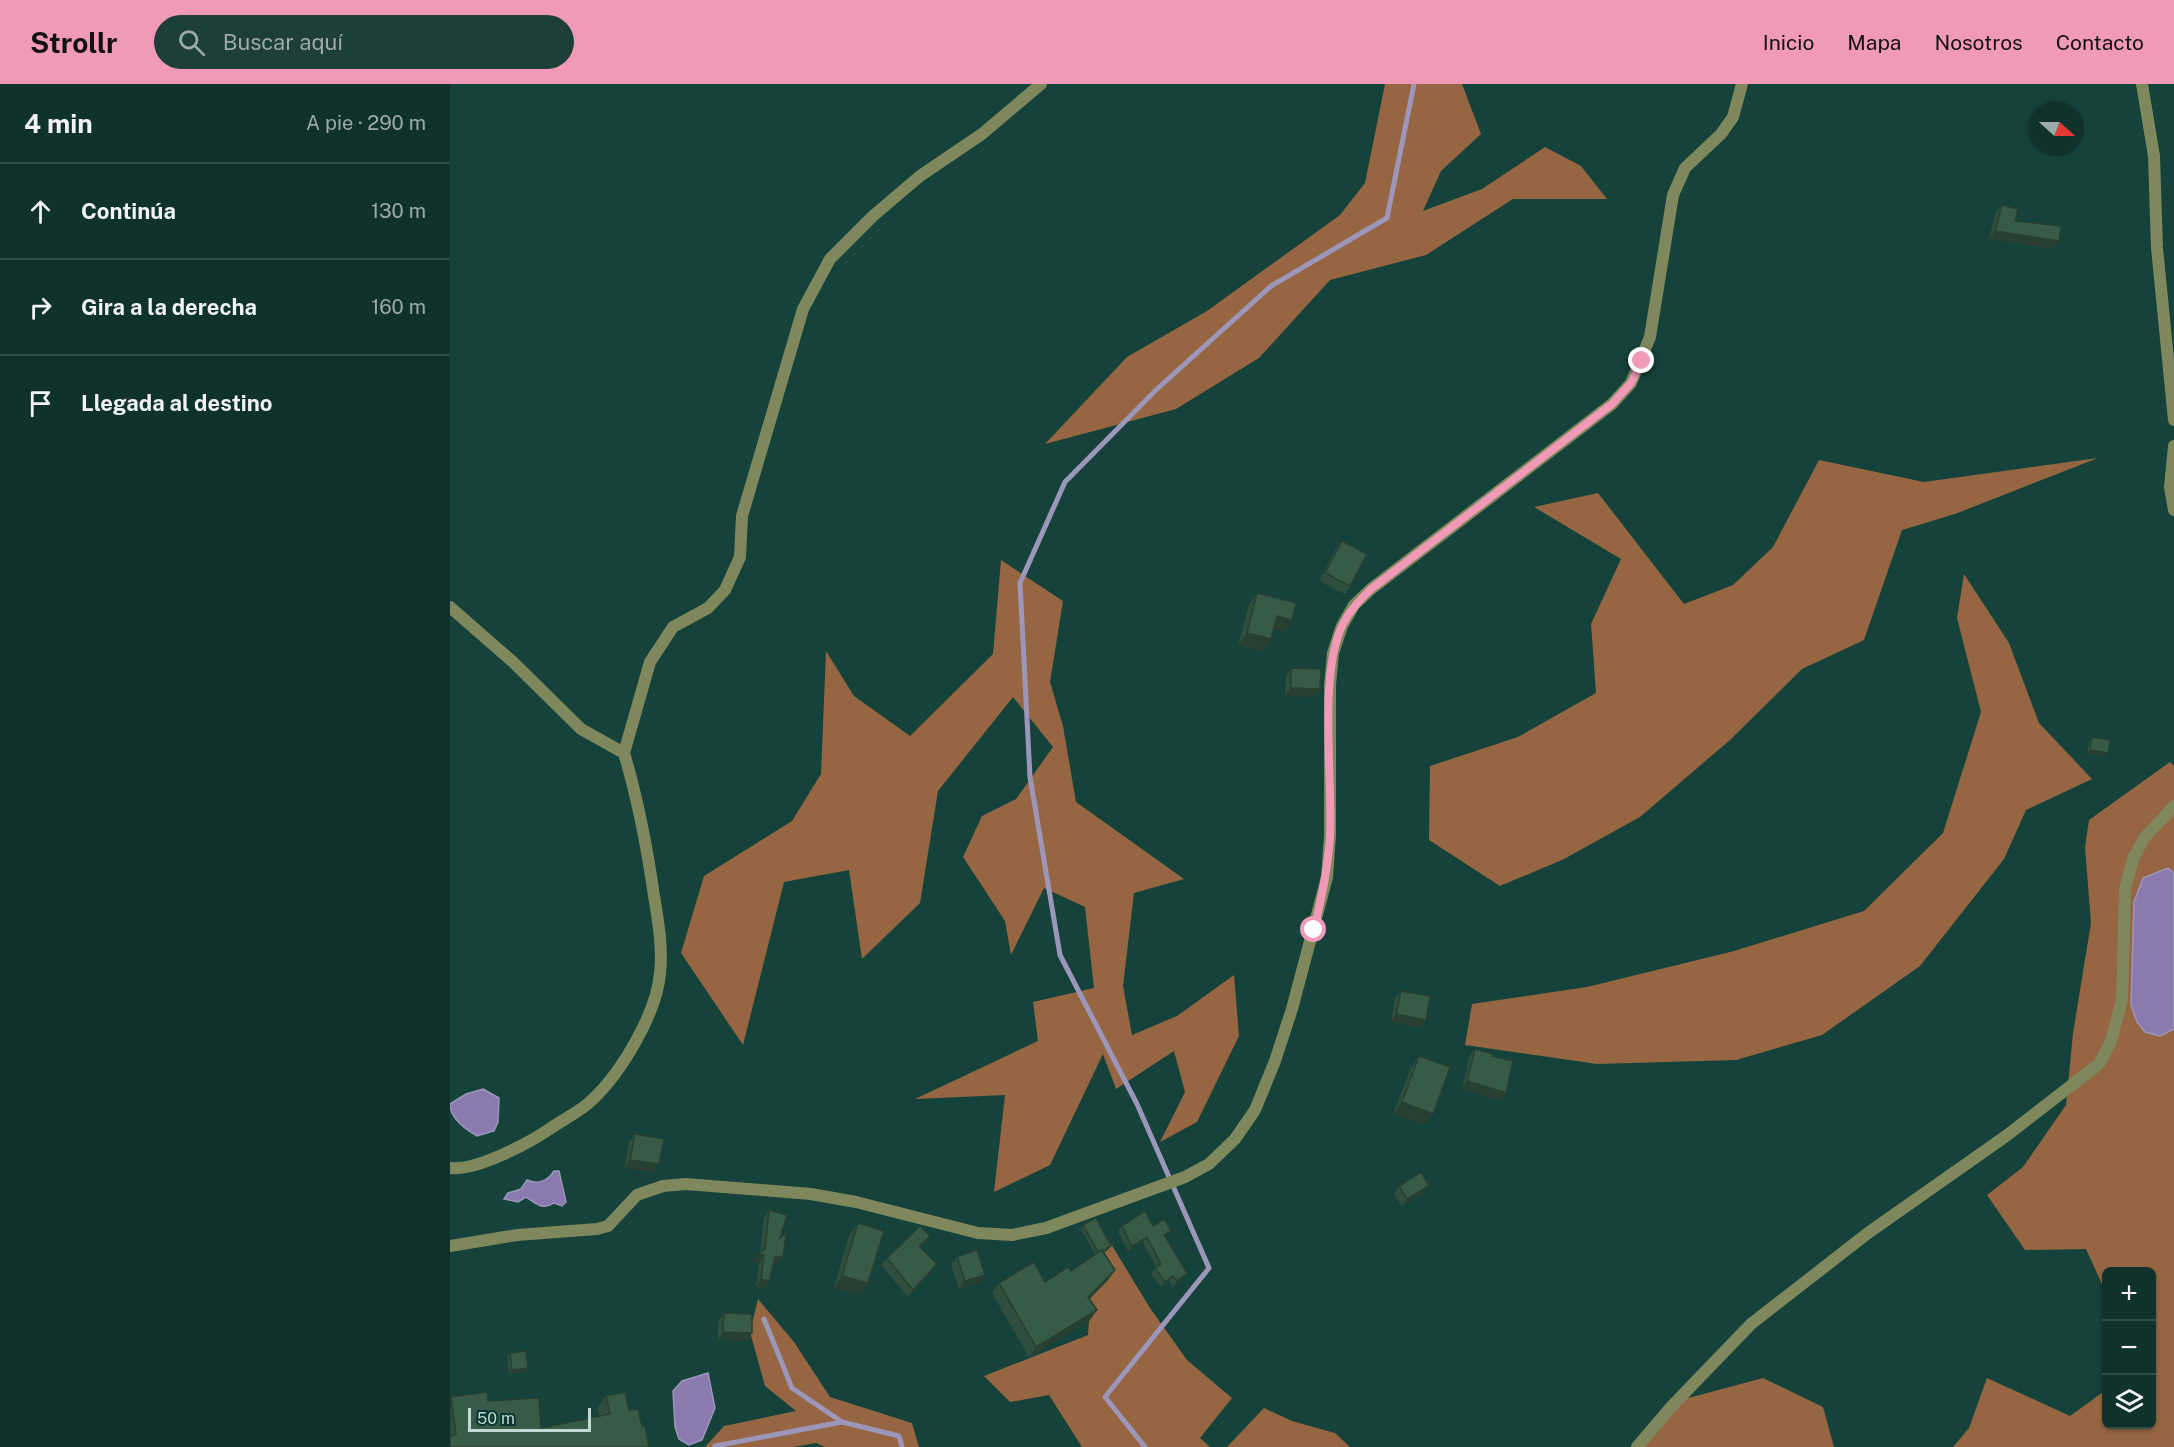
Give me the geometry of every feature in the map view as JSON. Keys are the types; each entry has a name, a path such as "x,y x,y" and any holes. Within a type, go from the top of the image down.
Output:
{"street":[{"path":"450,1168 468,1167 530,1142 591,1101 613,1077 632,1047 651,1008 660,974 658,925 639,805 624,753 650,662 673,627 708,608 725,590 740,556 742,516 803,309 830,259 873,216 920,176 982,134 1041,84"},
{"path":"450,1246 517,1235 597,1229 608,1226 637,1195 663,1186 686,1184 822,1196 856,1202 978,1233 1012,1235 1046,1228 1185,1177 1209,1164 1235,1139 1255,1110 1275,1061 1292,1009 1327,877 1330,835 1330,685 1333,653 1342,626 1354,605 1371,589 1612,404 1631,383 1650,337 1673,195 1685,168 1721,134 1733,117 1742,84"},
{"path":"2142,84 2154,156 2157,248 2174,420"},
{"path":"2174,446 2170,487 2174,510"},
{"path":"450,607 513,662 581,729 624,753"},
{"path":"1637,1447 1672,1406 1751,1324 1868,1233 2006,1136 2099,1064 2111,1041 2122,1000 2125,890 2133,859 2144,838 2174,806"}],"shaded area":[{"path":"1385,84 1462,84 1481,134 1441,171 1423,211 1482,189 1545,147 1581,166 1607,199 1513,199 1426,255 1330,280 1259,358 1176,409 1045,444 1127,357 1207,311 1340,215 1365,183"},
{"path":"2098,458 1955,514 1902,530 1864,640 1802,669 1730,740 1640,817 1564,859 1500,886 1429,840 1430,766 1518,737 1596,693 1591,624 1621,559 1534,507 1598,493 1684,604 1733,585 1773,547 1819,460 1924,482"},
{"path":"1001,560 1063,601 1050,682 1063,726 1076,802 1184,879 1134,893 1123,986 1132,1035 1177,1016 1234,975 1239,1036 1197,1122 1160,1142 1185,1092 1174,1051 1116,1089 1103,1054 1050,1165 994,1192 1005,1095 915,1099 1038,1041 1033,1002 1094,988 1085,907 1044,888 1011,955 1005,921 963,857 982,816 1016,799 1053,747 1013,697 938,791 920,903 862,959 849,870 784,882 743,1045 681,953 704,876 792,821 821,774 826,651 854,696 910,736 993,654"},
{"path":"1964,574 2009,643 2039,723 2092,779 2026,810 2004,859 1920,966 1822,1035 1736,1060 1597,1064 1465,1045 1472,1004 1587,987 1734,951 1864,911 1943,833 1981,712 1957,618"},
{"path":"2170,762 2174,766 2174,1447 1953,1447 1969,1428 1987,1378 2070,1416 2102,1393 2102,1429 2156,1429 2156,1267 2102,1267 2102,1284 2086,1249 2025,1250 1987,1195 2023,1167 2066,1105 2073,1033 2091,923 2085,847 2089,820"},
{"path":"2168,868 2174,873 2174,1029 2160,1036 2145,1032 2137,1022 2131,1005 2134,902 2143,878"},
{"path":"483,1089 499,1098 498,1122 494,1131 477,1136 455,1118 450,1104 466,1094"},
{"path":"554,1171 559,1171 566,1202 562,1206 554,1203 543,1206 526,1197 518,1202 504,1199 508,1193 521,1189 527,1180 542,1181"},
{"path":"1108,1239 1150,1308 1187,1360 1232,1398 1200,1438 1210,1447 1082,1447 1049,1395 1010,1402 984,1376 1088,1335 1092,1269"},
{"path":"758,1299 794,1342 830,1397 912,1423 919,1447 825,1447 816,1443 793,1447 705,1447 724,1426 796,1411 765,1386 750,1332"},
{"path":"708,1373 715,1408 702,1440 689,1445 679,1439 675,1427 673,1391 682,1381"},
{"path":"1763,1378 1823,1407 1834,1447 1632,1447 1677,1401"},
{"path":"1264,1408 1292,1421 1335,1433 1350,1447 1227,1447"}],"building":[{"path":"2002,205 2018,209 2015,221 2061,226 2059,241 1995,231"},
{"path":"1342,541 1367,554 1350,586 1325,573"},
{"path":"1257,593 1296,603 1292,620 1277,616 1271,639 1247,633"},
{"path":"1291,668 1321,669 1320,689 1291,688"},
{"path":"2092,737 2110,740 2108,753 2090,750"},
{"path":"1401,991 1430,996 1426,1020 1396,1014"},
{"path":"1475,1049 1513,1061 1506,1093 1467,1081"},
{"path":"1419,1056 1450,1067 1433,1114 1402,1102"},
{"path":"635,1134 664,1139 659,1164 630,1160"},
{"path":"1421,1172 1429,1186 1407,1199 1399,1186"},
{"path":"769,1210 787,1215 780,1238 786,1234 783,1257 775,1257 769,1281 761,1279 764,1255 757,1255 765,1249"},
{"path":"1145,1211 1153,1226 1164,1219 1171,1231 1164,1235 1187,1273 1177,1281 1173,1276 1165,1282 1155,1268 1161,1264 1147,1237 1132,1246 1122,1226"},
{"path":"1096,1218 1111,1246 1098,1252 1083,1225"},
{"path":"858,1223 884,1231 868,1283 842,1276"},
{"path":"920,1226 930,1236 919,1246 937,1264 913,1290 887,1258"},
{"path":"977,1250 985,1275 965,1281 957,1257"},
{"path":"1102,1250 1115,1270 1088,1297 1097,1310 1036,1347 999,1283 1034,1262 1045,1282 1068,1267 1071,1271"},
{"path":"724,1313 752,1314 752,1333 723,1332"},
{"path":"526,1351 528,1368 512,1370 510,1353"},
{"path":"487,1392 488,1401 539,1398 541,1428 610,1414 606,1396 625,1392 629,1410 638,1409 642,1426 645,1425 649,1447 450,1447 450,1436 456,1435 451,1397"}],"waterway":[{"path":"1145,1447 1105,1397 1209,1268 1137,1104 1060,955 1030,777 1020,583 1065,482 1157,389 1271,286 1387,218 1414,84"},
{"path":"764,1319 792,1388 842,1422 899,1436 902,1447"},
{"path":"715,1446 842,1422"}],"route":[{"path":"1314,930 1327,877 1330,835 1330,685 1333,653 1342,626 1354,605 1399,567 1612,404 1631,383 1642,361"}]}
